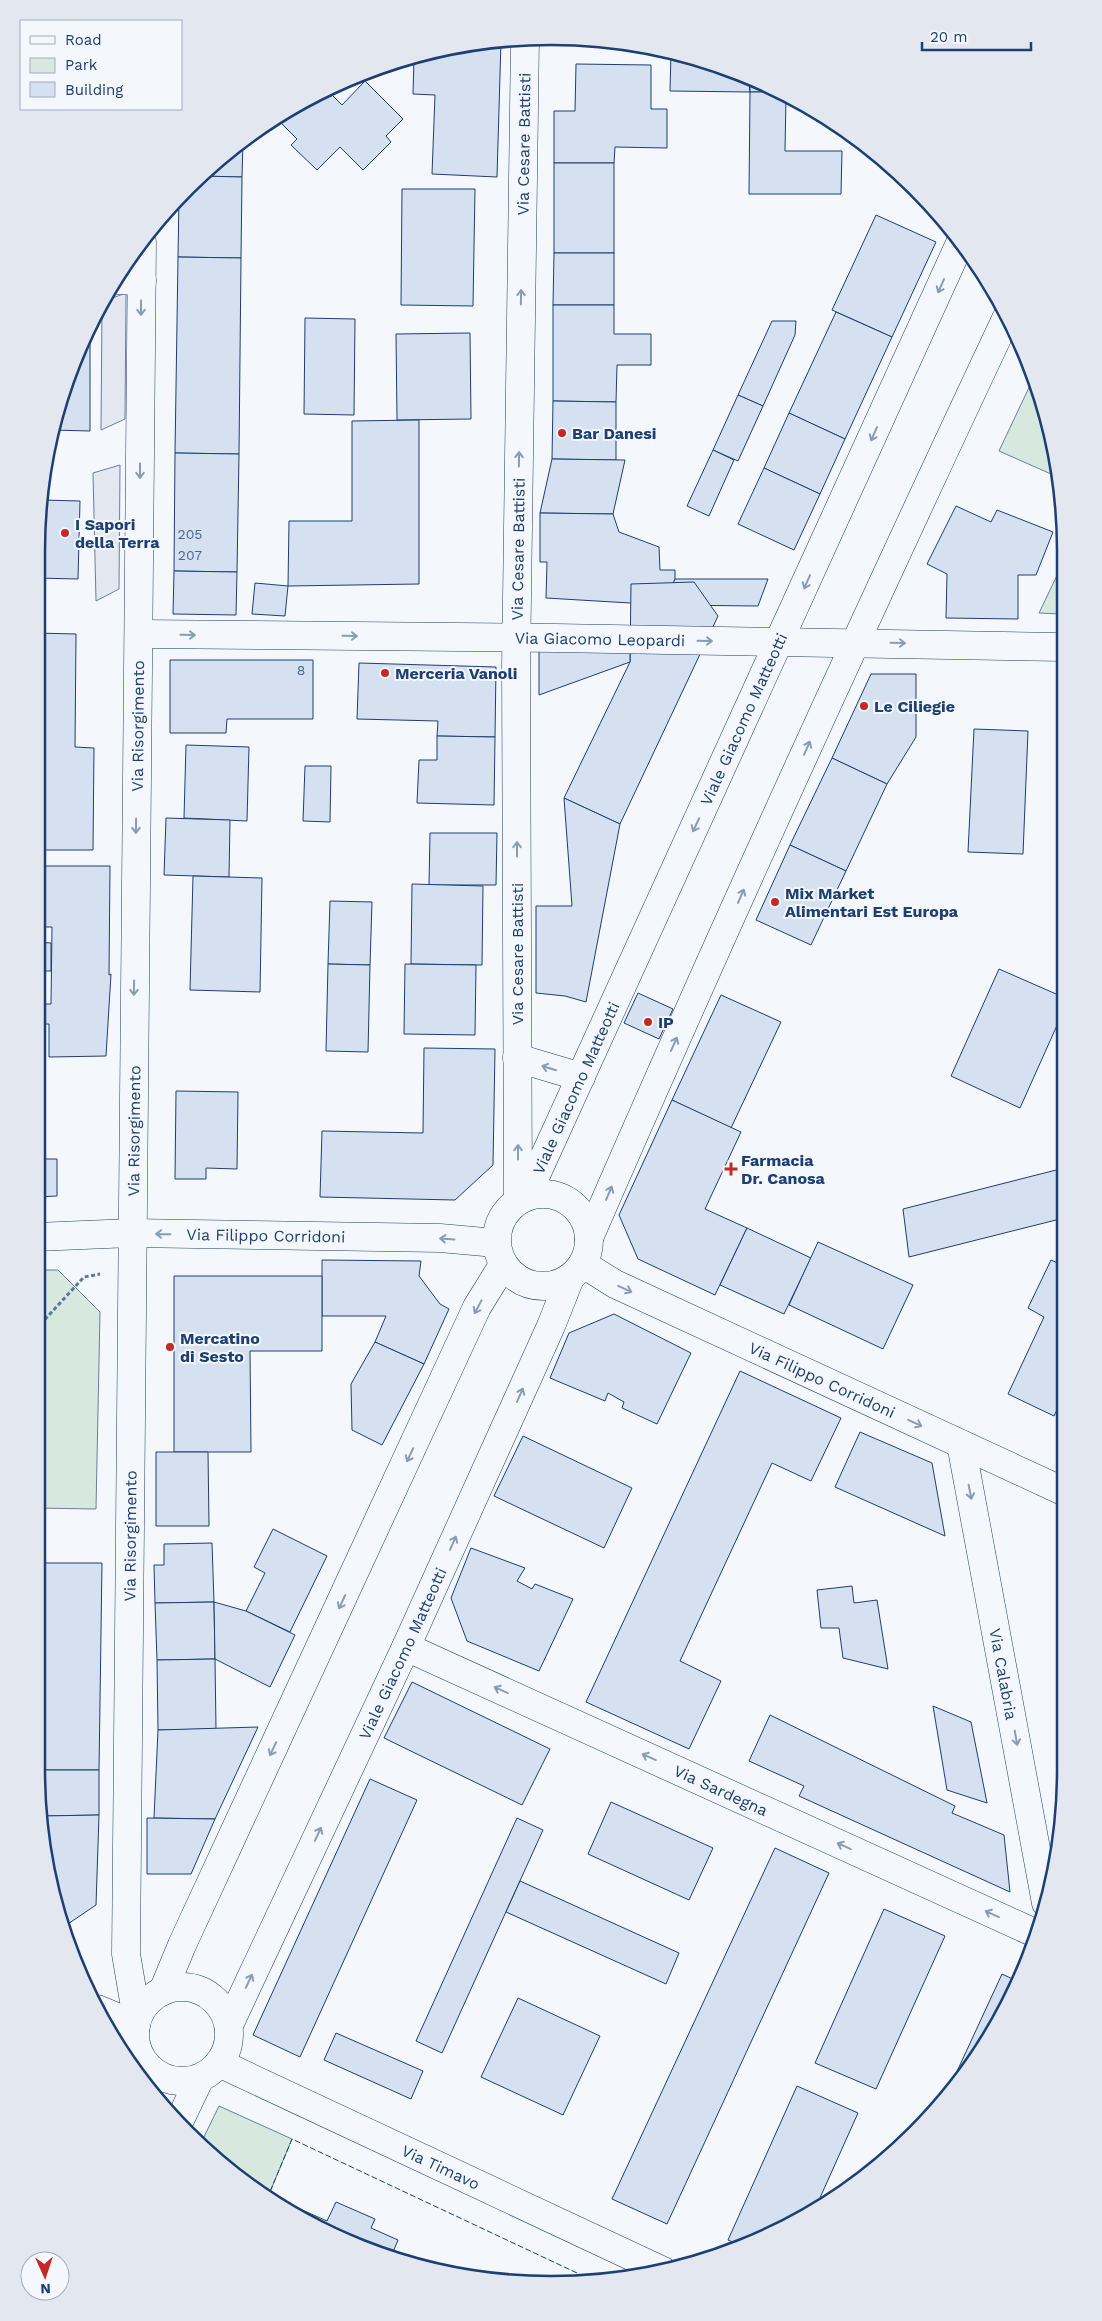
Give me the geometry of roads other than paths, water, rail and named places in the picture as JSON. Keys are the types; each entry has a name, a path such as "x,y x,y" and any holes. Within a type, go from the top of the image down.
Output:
{"street":[{"name":"Via Cesare Battisti","path":"522,1199 517,1058 516,638 525,46"},
{"name":"Viale Giacomo Matteotti","path":"522,1199 581,1078 957,250"},
{"name":"Via Risorgimento","path":"136,2041 126,1954 131,1233 142,254"},
{"path":"124,280 142,281"},
{"name":"Viale Giacomo Matteotti","path":"182,2116 229,2042 229,2025 406,1647 581,1260 655,1085 853,644 1003,324"},
{"name":"Via Giacomo Leopardi","path":"139,634 1057,647"},
{"path":"517,1058 581,1078"},
{"path":"163,1991 182,1944 477,1306 499,1254 501,1218 522,1199 547,1194 568,1201 583,1217 581,1260 546,1287 522,1282 499,1254"},
{"name":"Via Filippo Corridoni","path":"45,1238 131,1233 440,1238 499,1254"},
{"name":"Via Filippo Corridoni","path":"581,1260 615,1284 1057,1488"},
{"name":"Via Calabria","path":"961,1444 1043,1887"},
{"name":"Via Sardegna","path":"406,1647 1030,1931"},
{"path":"136,2041 149,2000 163,1991 179,1987 195,1988 210,1996 223,2010 229,2025"},
{"path":"112,2021 136,2041 147,2066 167,2079 183,2082 210,2071"},
{"name":"Via Timavo","path":"210,2071 651,2266"}],"place":[{"name":"Bar Danesi","path":"562,433"},
{"name":"I Sapori della Terra","path":"65,533"},
{"name":"Merceria Vanoli","path":"385,673"},
{"name":"Le Ciliegie","path":"864,706"},
{"name":"Mix Market Alimentari Est Europa","path":"775,902"},
{"name":"IP","path":"648,1022"},
{"name":"Farmacia Dr. Canosa","path":"731,1169"},
{"name":"Mercatino di Sesto","path":"170,1347"}]}
